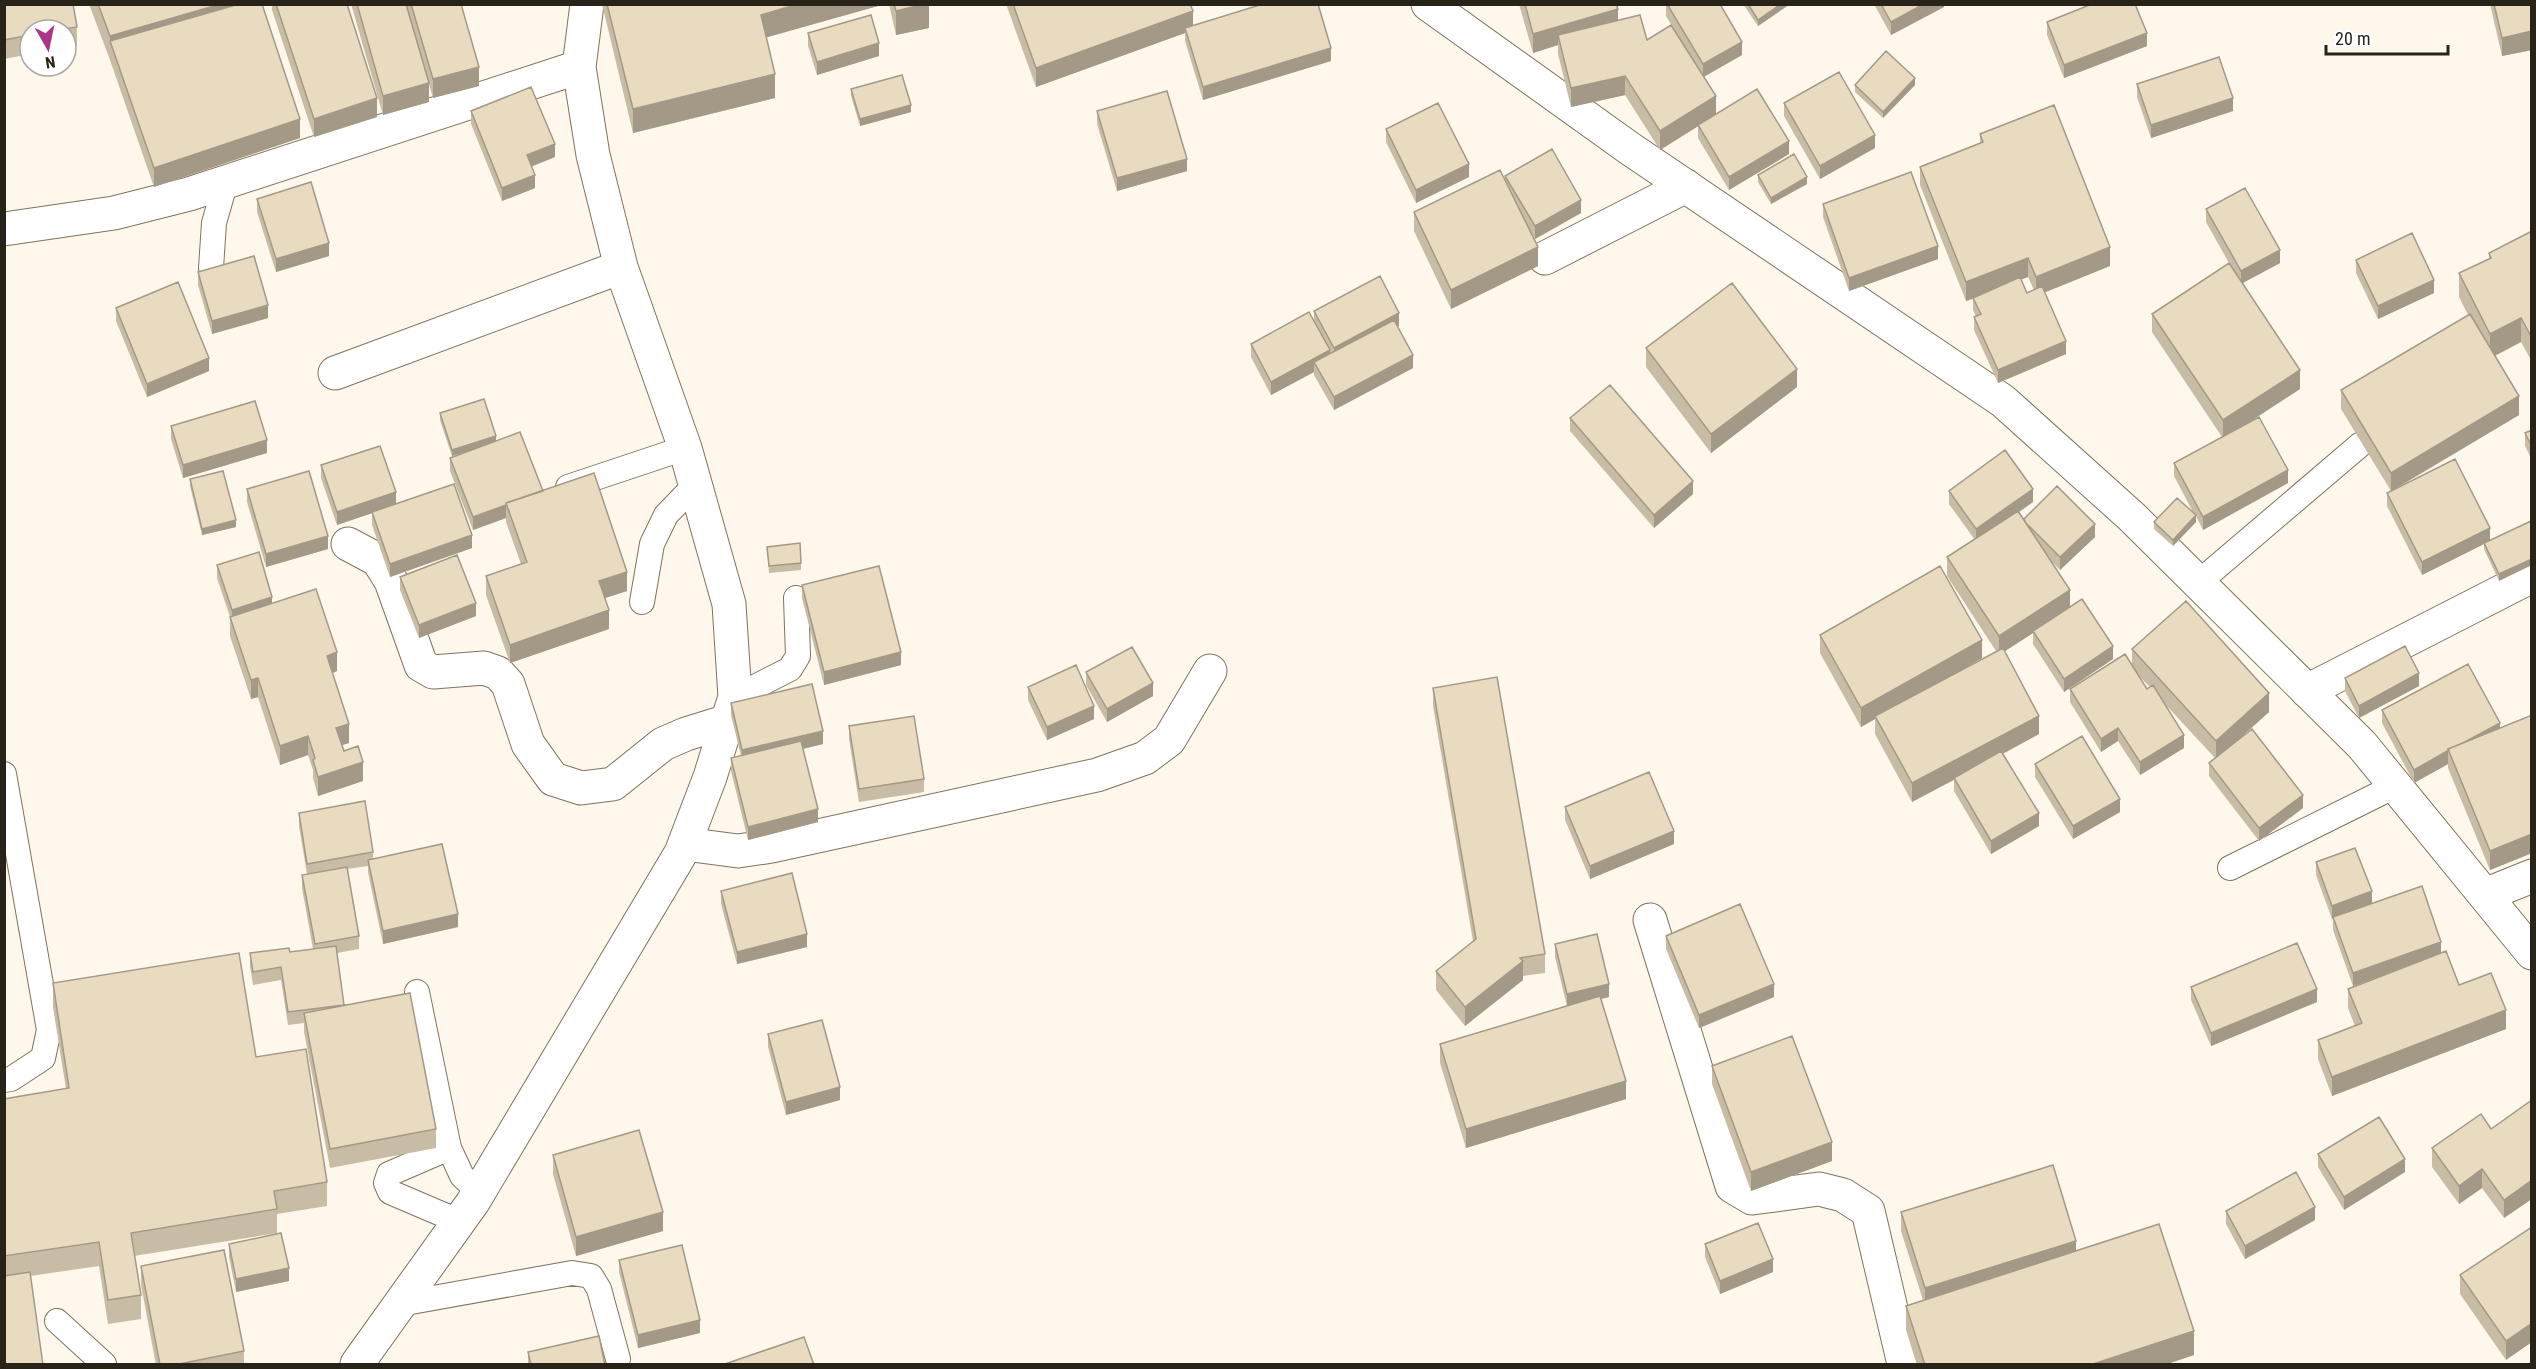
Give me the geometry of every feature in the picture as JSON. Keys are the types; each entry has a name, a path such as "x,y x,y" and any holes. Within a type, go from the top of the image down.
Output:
{"street":[{"path":"357,1365 478,1191 685,844 711,777 731,709 729,603 685,448 621,267 593,155 579,67 586,4"},
{"path":"1428,4 1686,186 2003,401 2132,517 2362,745 2532,952"},
{"path":"4,230 114,213 189,194 579,67"},
{"path":"1545,258 1686,186"},
{"path":"335,373 621,267"},
{"path":"348,544 378,560 392,581 421,665 426,670 433,672 484,668 498,673 507,684 528,744 553,779 581,788 613,784 663,744 731,709"},
{"path":"2307,691 2532,576"},
{"path":"685,844 738,851 772,846 1097,775 1144,758 1169,740 1210,671"},
{"path":"2485,895 2532,876"},
{"path":"1650,920 1732,1186 1752,1198 1819,1189 1843,1195 1868,1211 1904,1365"}],"lane":[{"path":"211,268 214,224 226,181"},
{"path":"2198,583 2361,444"},
{"path":"568,487 685,448"},
{"path":"642,602 652,544 666,515 696,484"},
{"path":"731,709 790,669 798,656 796,598"},
{"path":"4,774 49,1030 43,1058 11,1079 4,1080"},
{"path":"2230,868 2395,786"},
{"path":"417,992 449,1148 462,1176 478,1191"},
{"path":"449,1148 389,1174 386,1184 390,1192 458,1221"},
{"path":"400,1304 572,1273 591,1276 599,1289 618,1359"},
{"path":"57,1321 104,1365"}],"building":[{"path":"4,4 73,4 75,18 18,18 18,37 4,40"},
{"path":"98,4 221,4 110,36"},
{"path":"239,4 262,4 300,119 154,168 110,41"},
{"path":"276,4 347,4 377,98 314,119"},
{"path":"357,4 406,4 429,83 383,96"},
{"path":"411,4 461,4 479,67 433,79"},
{"path":"607,4 798,4 761,15 775,74 633,109"},
{"path":"894,4 925,4 896,11"},
{"path":"1013,4 1190,4 1193,11 1036,68"},
{"path":"1263,4 1318,4 1331,48 1203,87 1185,28"},
{"path":"1525,4 1616,4 1618,9 1533,34"},
{"path":"1667,4 1720,4 1742,42 1703,64"},
{"path":"1748,4 1781,4 1758,20"},
{"path":"1881,4 1924,4 1891,22"},
{"path":"2092,4 2135,4 2147,33 2064,65 2047,22"},
{"path":"2494,4 2532,4 2532,31 2502,38"},
{"path":"871,15 879,43 817,62 808,33"},
{"path":"1640,15 1647,40 1671,25 1716,96 1660,131 1625,76 1571,88 1558,35"},
{"path":"1886,51 1915,78 1883,112 1855,85"},
{"path":"2219,57 2233,98 2151,125 2137,84"},
{"path":"1839,72 1875,135 1820,166 1784,103"},
{"path":"902,75 911,105 860,119 851,89"},
{"path":"531,87 555,144 527,155 535,175 502,188 471,111"},
{"path":"1757,89 1789,141 1729,177 1698,125"},
{"path":"1167,91 1187,159 1117,178 1097,111"},
{"path":"1438,103 1469,164 1416,190 1386,129"},
{"path":"2054,105 2110,247 2036,277 2028,258 1966,282 1920,167 1983,142 1980,134"},
{"path":"1552,149 1581,200 1535,226 1505,176"},
{"path":"1794,154 1807,177 1771,198 1758,175"},
{"path":"1500,170 1538,247 1451,290 1414,212"},
{"path":"1911,172 1938,246 1849,278 1823,204"},
{"path":"311,182 329,243 276,259 257,199"},
{"path":"2245,188 2280,250 2241,271 2206,209"},
{"path":"2532,231 2532,338 2521,318 2490,334 2459,273 2491,258 2489,253"},
{"path":"2412,233 2434,280 2378,306 2356,260"},
{"path":"254,256 268,305 212,321 198,272"},
{"path":"2229,263 2300,370 2223,420 2152,314"},
{"path":"1380,276 1399,313 1334,348 1314,311"},
{"path":"2020,277 2027,293 2042,286 2066,341 1998,370 1974,317 1981,314 1973,298"},
{"path":"178,282 209,358 147,384 116,308"},
{"path":"1732,283 1797,369 1711,434 1646,348"},
{"path":"1309,312 1330,350 1271,382 1251,344"},
{"path":"2470,314 2519,396 2391,473 2341,390"},
{"path":"1394,320 1413,355 1334,397 1314,362"},
{"path":"1610,385 1693,481 1654,515 1570,418"},
{"path":"484,399 496,436 452,450 440,413"},
{"path":"255,401 267,440 183,465 171,426"},
{"path":"2259,417 2288,470 2203,517 2174,463"},
{"path":"2532,430 2532,447 2525,433"},
{"path":"520,432 543,491 473,517 450,458"},
{"path":"380,446 396,492 337,512 321,465"},
{"path":"2005,450 2033,489 1976,529 1949,491"},
{"path":"2455,459 2490,528 2422,562 2387,493"},
{"path":"223,471 236,520 202,529 190,479"},
{"path":"309,471 328,536 266,554 247,489"},
{"path":"594,473 627,572 599,581 609,610 510,645 486,576 527,562 506,503"},
{"path":"454,484 472,535 390,564 372,512"},
{"path":"2057,486 2095,524 2060,557 2024,519"},
{"path":"2177,498 2196,515 2173,540 2154,522"},
{"path":"2018,511 2070,590 1999,636 1947,557"},
{"path":"2531,521 2532,559 2499,574 2484,543"},
{"path":"800,543 801,563 769,566 767,547"},
{"path":"259,552 272,597 232,610 217,565"},
{"path":"457,555 476,603 419,625 400,577"},
{"path":"879,566 901,652 824,672 802,585"},
{"path":"1940,566 1982,640 1861,708 1820,635"},
{"path":"316,589 337,652 327,656 349,724 336,728 344,751 358,746 363,762 318,777 308,736 280,746 258,678 251,680 230,617"},
{"path":"2082,599 2113,646 2064,679 2033,631"},
{"path":"2186,601 2269,693 2216,741 2132,649"},
{"path":"2405,646 2419,673 2359,706 2345,678"},
{"path":"1132,647 1153,683 1107,709 1086,672"},
{"path":"2003,648 2039,716 1912,783 1875,716"},
{"path":"2125,654 2147,689 2153,685 2184,735 2140,762 2118,728 2101,739 2070,689"},
{"path":"2468,664 2500,723 2448,749 2414,770 2382,710"},
{"path":"1076,665 1094,706 1047,727 1028,687"},
{"path":"1497,677 1545,954 1520,958 1523,961 1465,1007 1436,971 1476,939 1433,688"},
{"path":"812,684 823,731 742,750 731,703"},
{"path":"2532,715 2532,834 2490,851 2448,749"},
{"path":"914,716 924,779 859,789 849,726"},
{"path":"2252,729 2303,795 2259,828 2209,763"},
{"path":"2082,736 2120,799 2073,826 2035,764"},
{"path":"801,741 818,809 748,827 731,758"},
{"path":"2001,751 2039,813 1991,841 1954,778"},
{"path":"1649,772 1674,831 1590,866 1565,807"},
{"path":"365,801 373,852 307,864 299,813"},
{"path":"442,844 458,914 383,931 368,860"},
{"path":"2355,848 2372,891 2332,906 2316,862"},
{"path":"347,867 359,936 315,944 302,875"},
{"path":"792,873 807,934 737,952 721,891"},
{"path":"2422,886 2441,942 2353,973 2333,917"},
{"path":"1740,904 1774,984 1699,1015 1666,936"},
{"path":"1597,934 1609,984 1567,994 1555,944"},
{"path":"2297,943 2317,989 2211,1033 2191,987"},
{"path":"336,946 344,1005 288,1012 281,967 253,972 250,953 289,948 290,952"},
{"path":"2446,951 2459,985 2491,973 2506,1010 2332,1077 2318,1040 2362,1023 2348,989"},
{"path":"239,953 256,1057 306,1049 327,1182 274,1191 277,1209 131,1233 141,1295 108,1300 99,1242 4,1256 4,1099 69,1088 53,983"},
{"path":"410,993 436,1129 330,1149 304,1013"},
{"path":"1600,996 1626,1081 1466,1129 1440,1044"},
{"path":"822,1020 840,1087 786,1102 768,1034"},
{"path":"1792,1036 1832,1142 1751,1172 1712,1066"},
{"path":"2532,1100 2532,1180 2504,1200 2482,1169 2459,1186 2432,1148 2481,1114 2491,1129"},
{"path":"2379,1117 2405,1159 2344,1197 2318,1154"},
{"path":"639,1130 663,1212 576,1237 553,1155"},
{"path":"2053,1165 2076,1241 1925,1288 1901,1212"},
{"path":"2296,1172 2315,1207 2245,1246 2226,1211"},
{"path":"1758,1223 1773,1259 1720,1281 1705,1244"},
{"path":"2159,1224 2194,1331 2090,1365 1925,1365 1906,1306"},
{"path":"2532,1227 2532,1323 2506,1341 2460,1275"},
{"path":"281,1233 289,1268 236,1279 229,1244"},
{"path":"682,1245 700,1320 638,1335 619,1260"},
{"path":"224,1250 244,1351 174,1365 160,1365 141,1266"},
{"path":"30,1272 43,1365 4,1365 4,1276"},
{"path":"599,1336 605,1365 531,1365 528,1352"},
{"path":"804,1337 814,1365 722,1365"}]}
